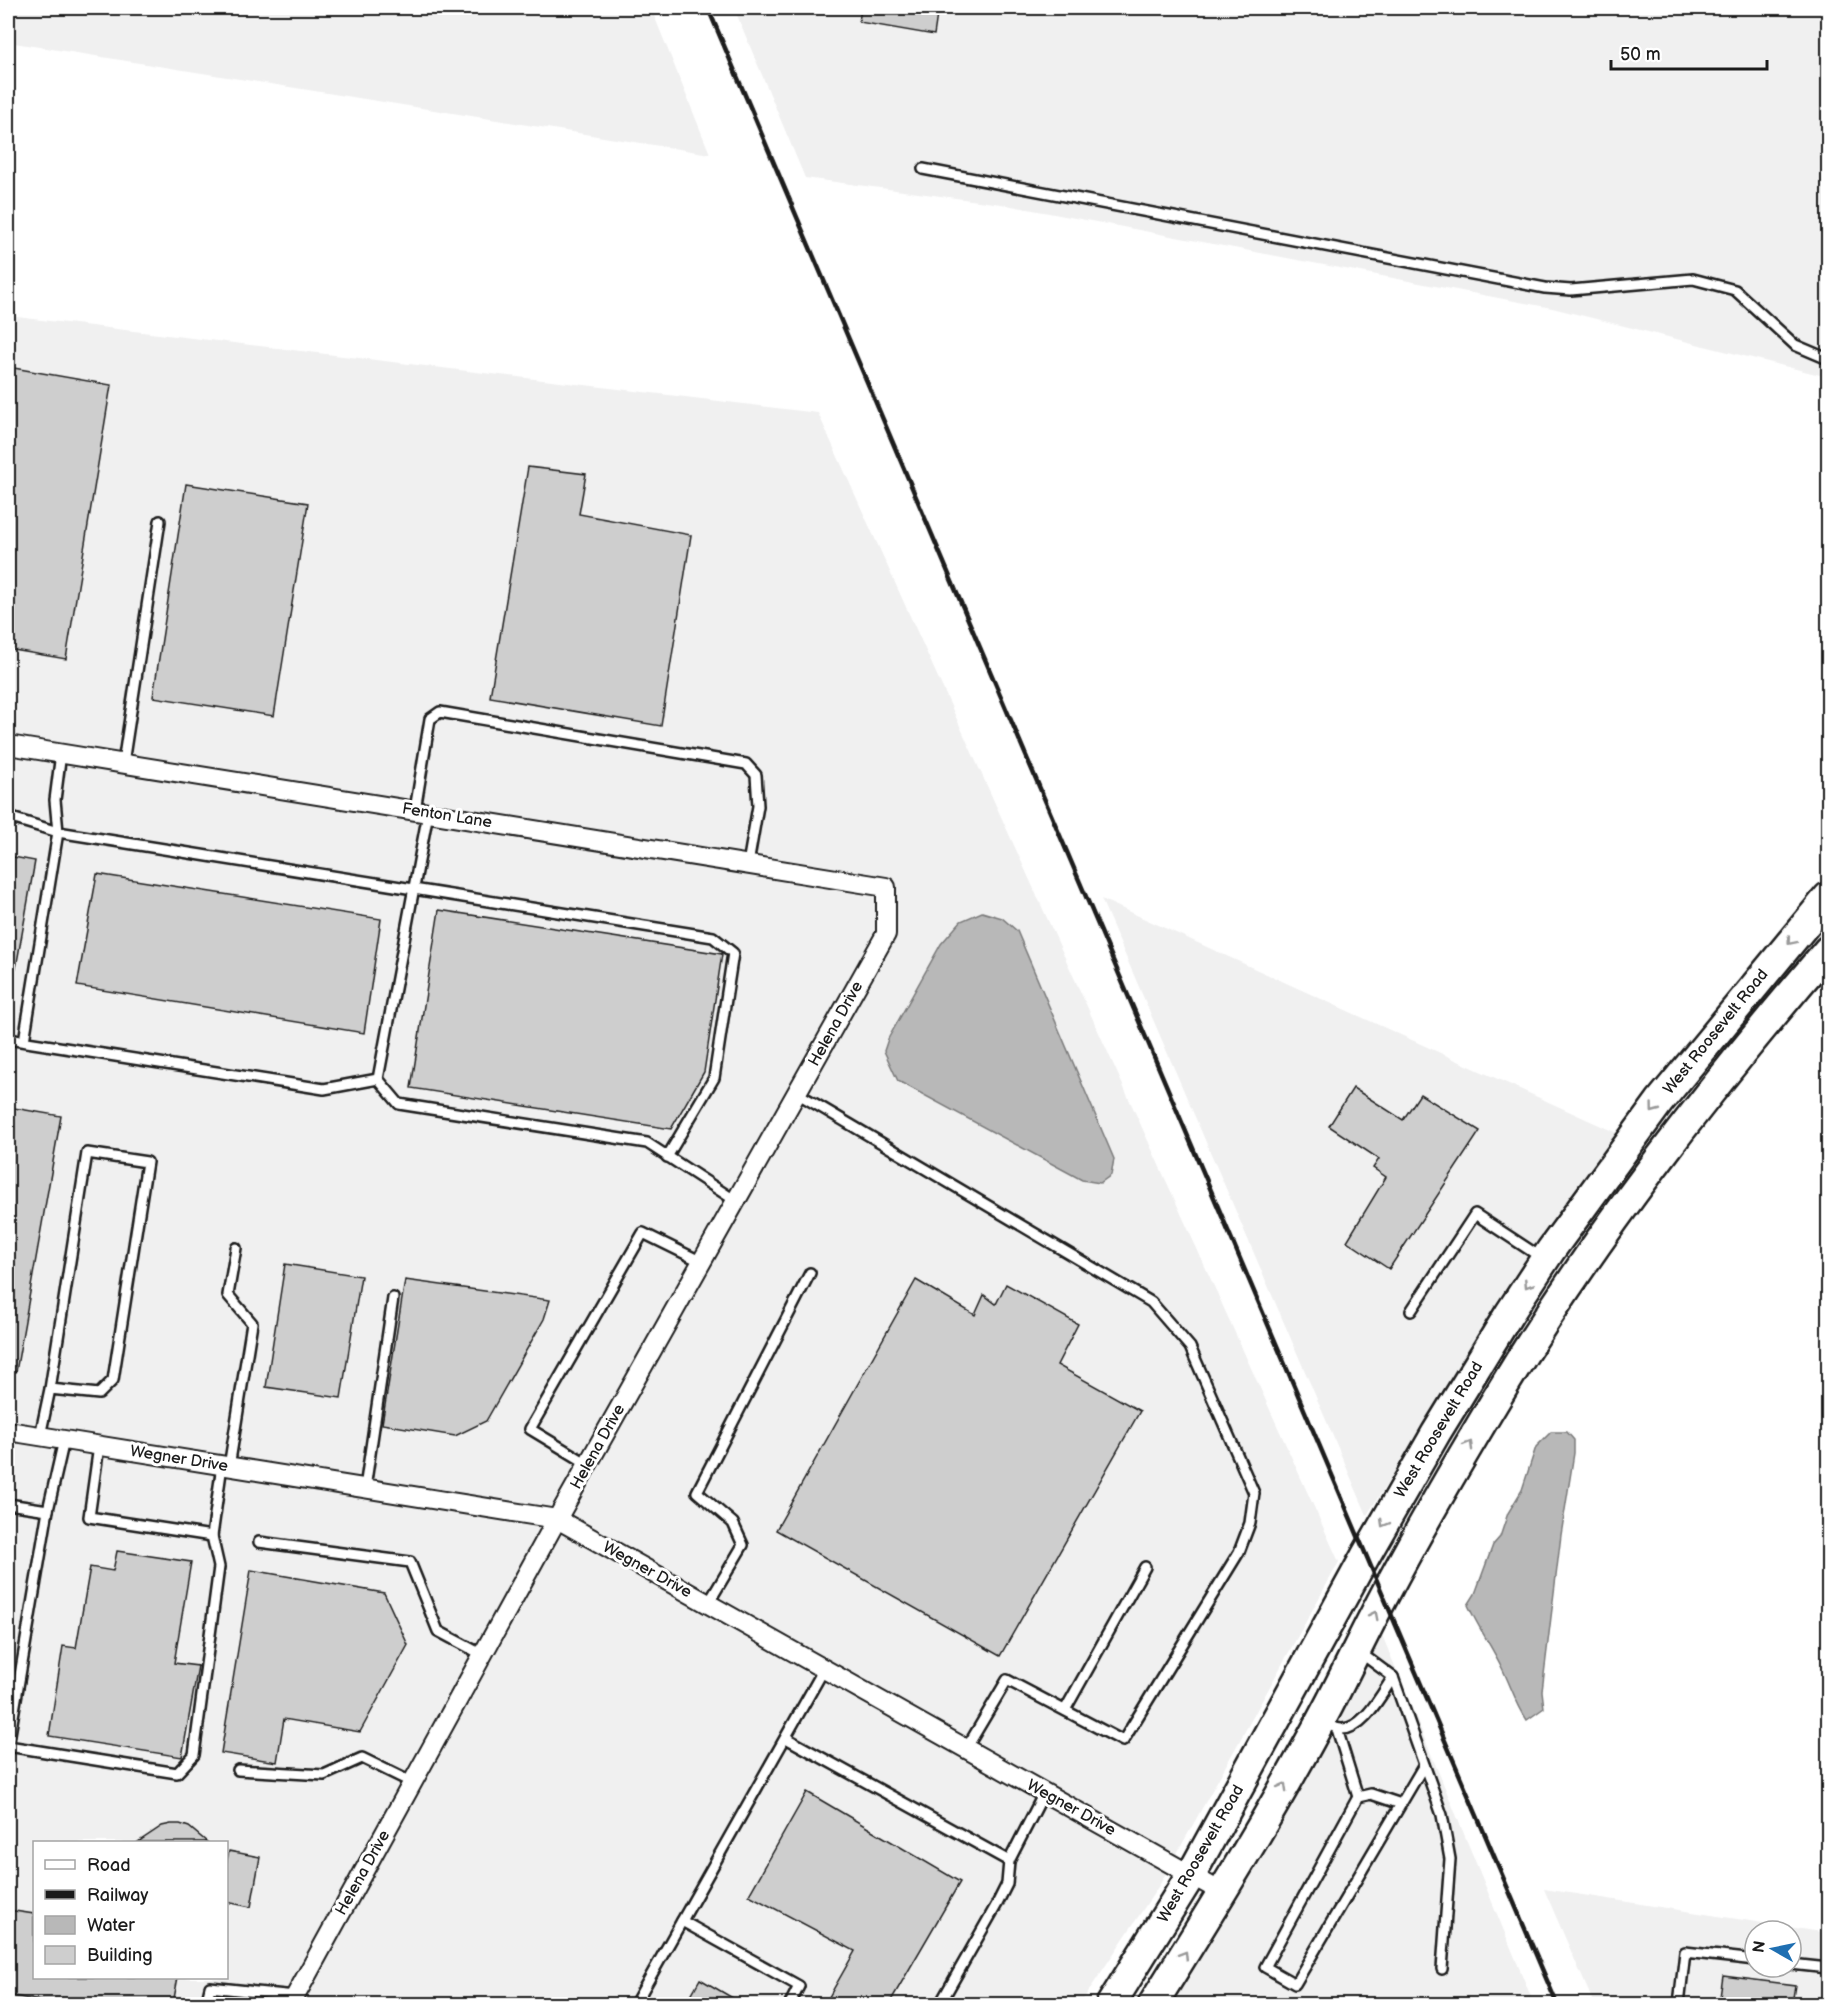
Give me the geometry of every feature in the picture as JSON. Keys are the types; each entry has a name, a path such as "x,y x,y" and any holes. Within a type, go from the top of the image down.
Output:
{"main road":[{"name":"West Roosevelt Road","path":"1110,2004 1191,1875 1378,1534 1436,1433 1509,1314 1611,1165 1660,1101 1824,911"},
{"name":"West Roosevelt Road","path":"1153,2004 1329,1724 1356,1650 1443,1489 1496,1399 1565,1293 1691,1117 1759,1030 1828,950"}],"street":[{"name":"Fenton Lane","path":"8,745 886,886"},
{"name":"Helena Drive","path":"293,2000 557,1519 886,934 886,886"},
{"name":"Wegner Drive","path":"8,1431 557,1519 1222,1893"}],"lane":[{"path":"922,169 1545,288 1571,290 1693,279 1735,290 1795,345 1828,359"},
{"path":"123,763 160,521"},
{"path":"378,1079 413,888 430,719 440,712 746,764 756,775 758,806 748,864"},
{"path":"24,1041 58,832 56,800 61,753"},
{"path":"8,817 58,832 713,937 733,953 714,1078 667,1156"},
{"path":"8,1039 324,1089 378,1079"},
{"path":"378,1079 399,1104 646,1143 736,1201"},
{"path":"797,1093 1151,1302 1190,1347 1254,1493 1250,1523 1239,1552 1123,1741 1006,1680 966,1749"},
{"path":"40,1436 50,1389 87,1153 147,1162 113,1380 99,1394 50,1389"},
{"path":"1411,1311 1475,1214 1545,1260"},
{"path":"588,1464 530,1429 643,1233 702,1262"},
{"path":"64,1440 48,1510 8,1746 177,1773 194,1755 219,1567 212,1536 252,1323 228,1295 236,1248"},
{"path":"708,1604 743,1545 733,1523 697,1492 810,1273"},
{"path":"365,1488 393,1298"},
{"path":"99,1446 89,1517 212,1536"},
{"path":"8,1504 48,1510"},
{"path":"259,1542 410,1562 438,1631 483,1655"},
{"path":"1065,1710 1145,1567"},
{"path":"1356,1650 1393,1677 1442,1815 1449,1859 1442,1970"},
{"path":"635,2004 824,1669"},
{"path":"1329,1724 1349,1728 1367,1715 1393,1677"},
{"path":"1329,1724 1358,1797"},
{"path":"786,1738 1010,1861"},
{"path":"238,1770 324,1775 362,1758 413,1783"},
{"path":"1401,1803 1371,1794 1358,1797 1265,1967 1295,1984 1424,1765"},
{"path":"940,2004 1007,1884 1010,1861 1044,1793"},
{"path":"682,1921 799,1986 790,2004"},
{"path":"1678,2004 1685,1952 1743,1959"},
{"path":"1803,1965 1828,1968"},
{"path":"206,2004 210,1987 293,2000"}],"shaded area":[{"path":"8,8 651,8 710,154 8,42"},
{"path":"734,8 1828,8 1828,377 1552,308 1001,204 805,178"},
{"path":"8,316 818,413 1339,1562 1160,1884 1080,2004 8,2004"},
{"path":"1101,899 1619,1134 1478,1341 1367,1515"},
{"path":"1380,1630 1534,2004 1169,2004 1196,1964"},
{"path":"1544,1889 1743,1920 1743,1979 1803,1979 1803,1929 1828,1933 1828,2004 1594,2004"}],"water":[{"path":"982,912 1002,918 1017,931 1114,1159 1111,1175 1100,1183 1082,1180 898,1081 884,1051 888,1039 941,944 961,921"},
{"path":"1551,1432 1567,1432 1574,1440 1574,1453 1561,1535 1542,1691 1544,1708 1527,1720 1468,1605 1475,1594 1493,1545 1500,1537 1508,1513 1522,1490 1536,1447"}],"building":[{"path":"861,8 938,8 934,35 859,22"},
{"path":"8,367 111,385 66,659 8,649"},
{"path":"528,467 586,474 579,514 691,535 661,726 490,697"},
{"path":"186,484 308,503 274,716 153,697"},
{"path":"8,856 35,861 16,968 8,967"},
{"path":"97,874 381,919 364,1033 77,986"},
{"path":"439,910 722,954 704,1072 671,1129 411,1088"},
{"path":"1353,1088 1403,1120 1420,1094 1480,1131 1389,1269 1347,1241 1386,1177 1373,1168 1379,1159 1329,1126"},
{"path":"8,1107 61,1116 16,1372 8,1371"},
{"path":"285,1264 361,1276 341,1398 266,1387"},
{"path":"405,1280 550,1300 544,1319 486,1421 455,1436 382,1424"},
{"path":"916,1280 975,1315 984,1295 996,1304 1006,1284 1078,1324 1057,1365 1140,1411 1000,1656 776,1530"},
{"path":"117,1551 191,1562 174,1663 198,1666 182,1757 49,1736 63,1646 76,1648 90,1567 113,1571"},
{"path":"251,1570 384,1593 408,1645 360,1732 284,1719 277,1762 221,1753"},
{"path":"807,1792 960,1882 889,2004 825,2004 855,1951 749,1895"},
{"path":"180,1824 189,1827 206,1841 140,1841 162,1826"},
{"path":"229,1851 260,1857 251,1907 228,1902"},
{"path":"8,1910 33,1914 33,1979 178,1979 173,2004 56,2004 8,1995"},
{"path":"1723,1976 1795,1985 1792,2004 1719,2004"},
{"path":"700,1979 743,2004 686,2004"}],"railway":[{"path":"708,8 1557,2004"}]}
